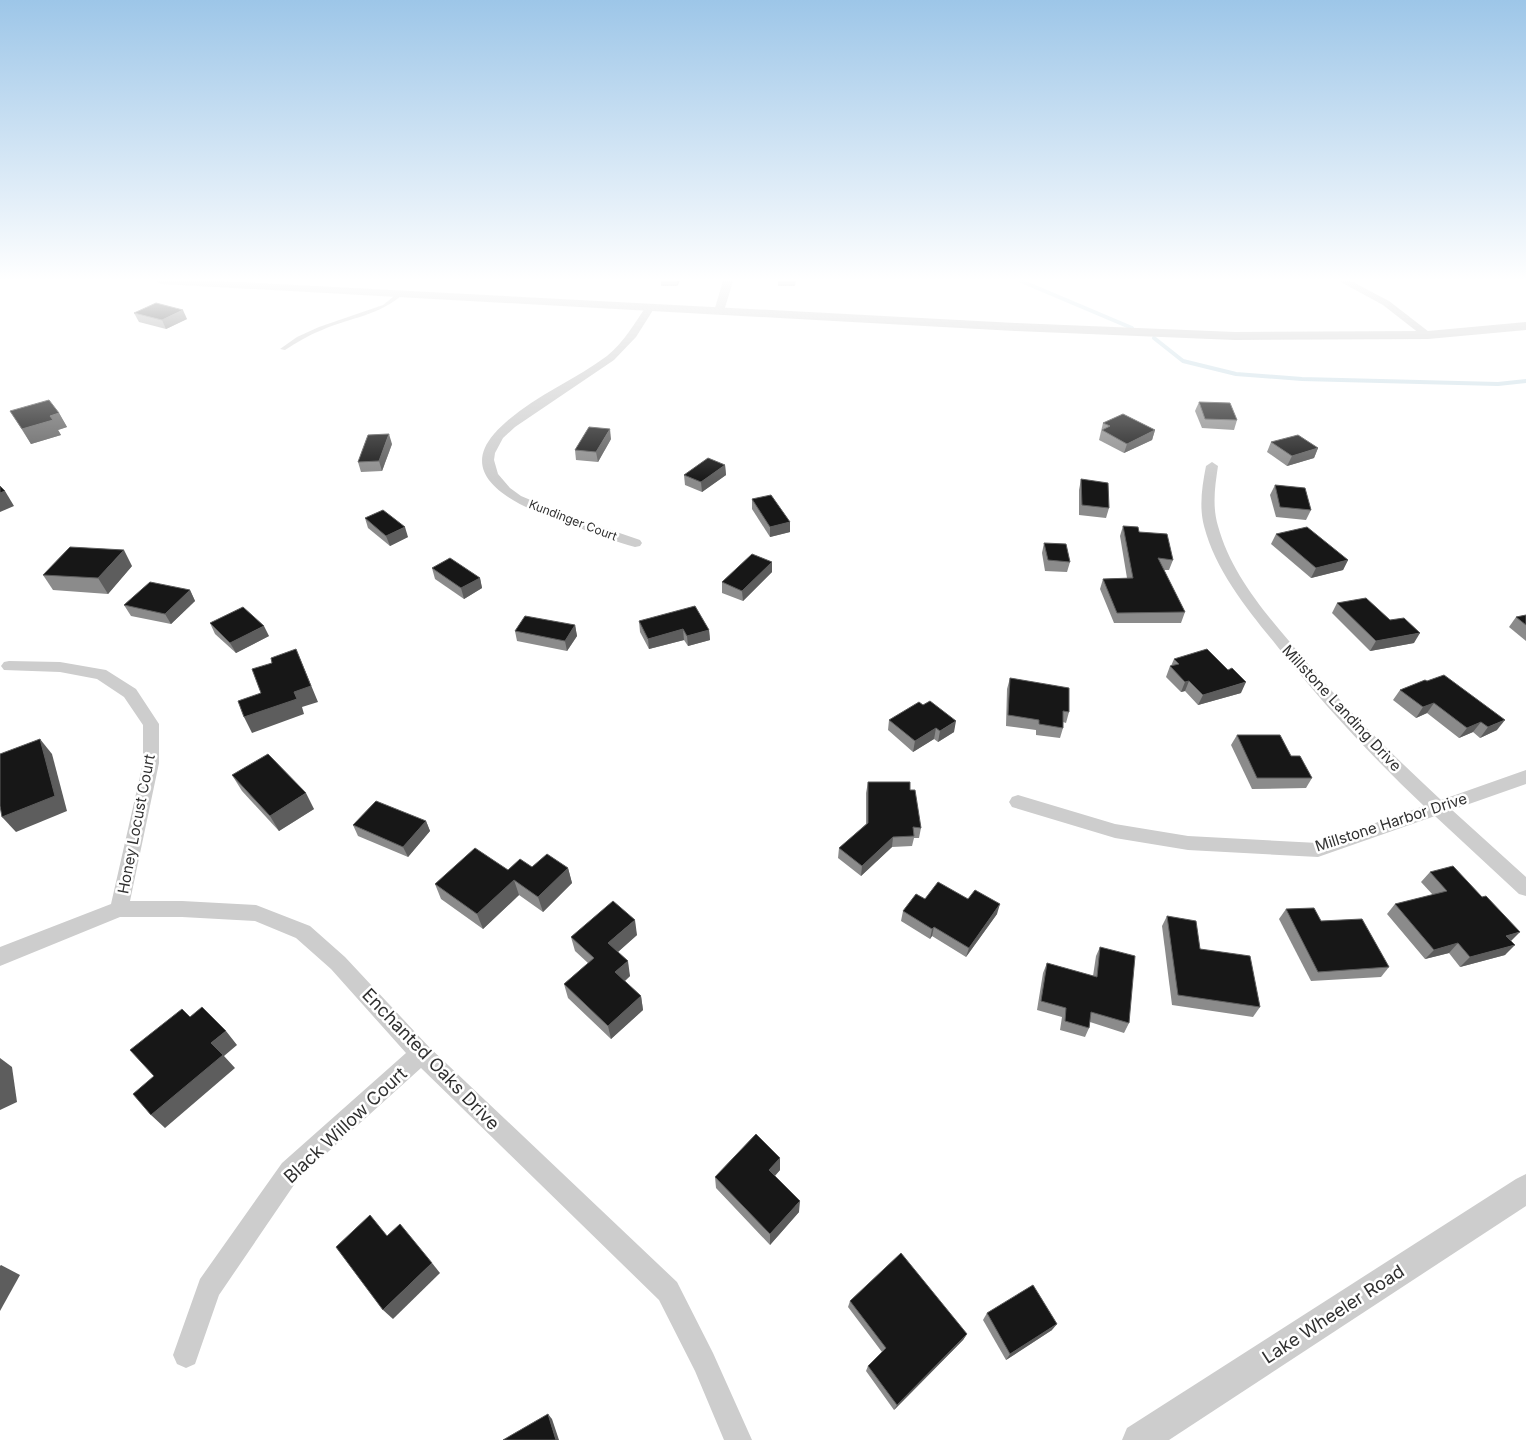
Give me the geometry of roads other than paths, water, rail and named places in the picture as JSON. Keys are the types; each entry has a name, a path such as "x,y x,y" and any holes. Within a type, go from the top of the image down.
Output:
{"street":[{"name":"Kundinger Court","path":"620,348 611,357 516,421 499,436 492,446 488,462 495,480 512,496 548,512 635,543"},
{"name":"Millstone Landing Drive","path":"1212,466 1207,496 1212,532 1225,561 1249,601 1288,652 1330,700 1436,808 1526,888"},
{"name":"Honey Locust Court","path":"9,666 60,666 101,674 130,693 151,724 151,763 119,909"},
{"name":"Millstone Harbor Drive","path":"1018,802 1115,831 1188,843 1318,850 1526,777"},
{"name":"Enchanted Oaks Drive","path":"0,957 119,909 182,909 256,913 303,932 338,963 421,1054 668,1291 704,1362 738,1440"},
{"name":"Black Willow Court","path":"186,1355 209,1288 290,1171 421,1054"},
{"name":"Lake Wheeler Road","path":"1140,1440 1526,1189"}],"waterway":[{"path":"1167,348 1183,361 1236,374 1302,379 1498,384 1526,381"}]}
